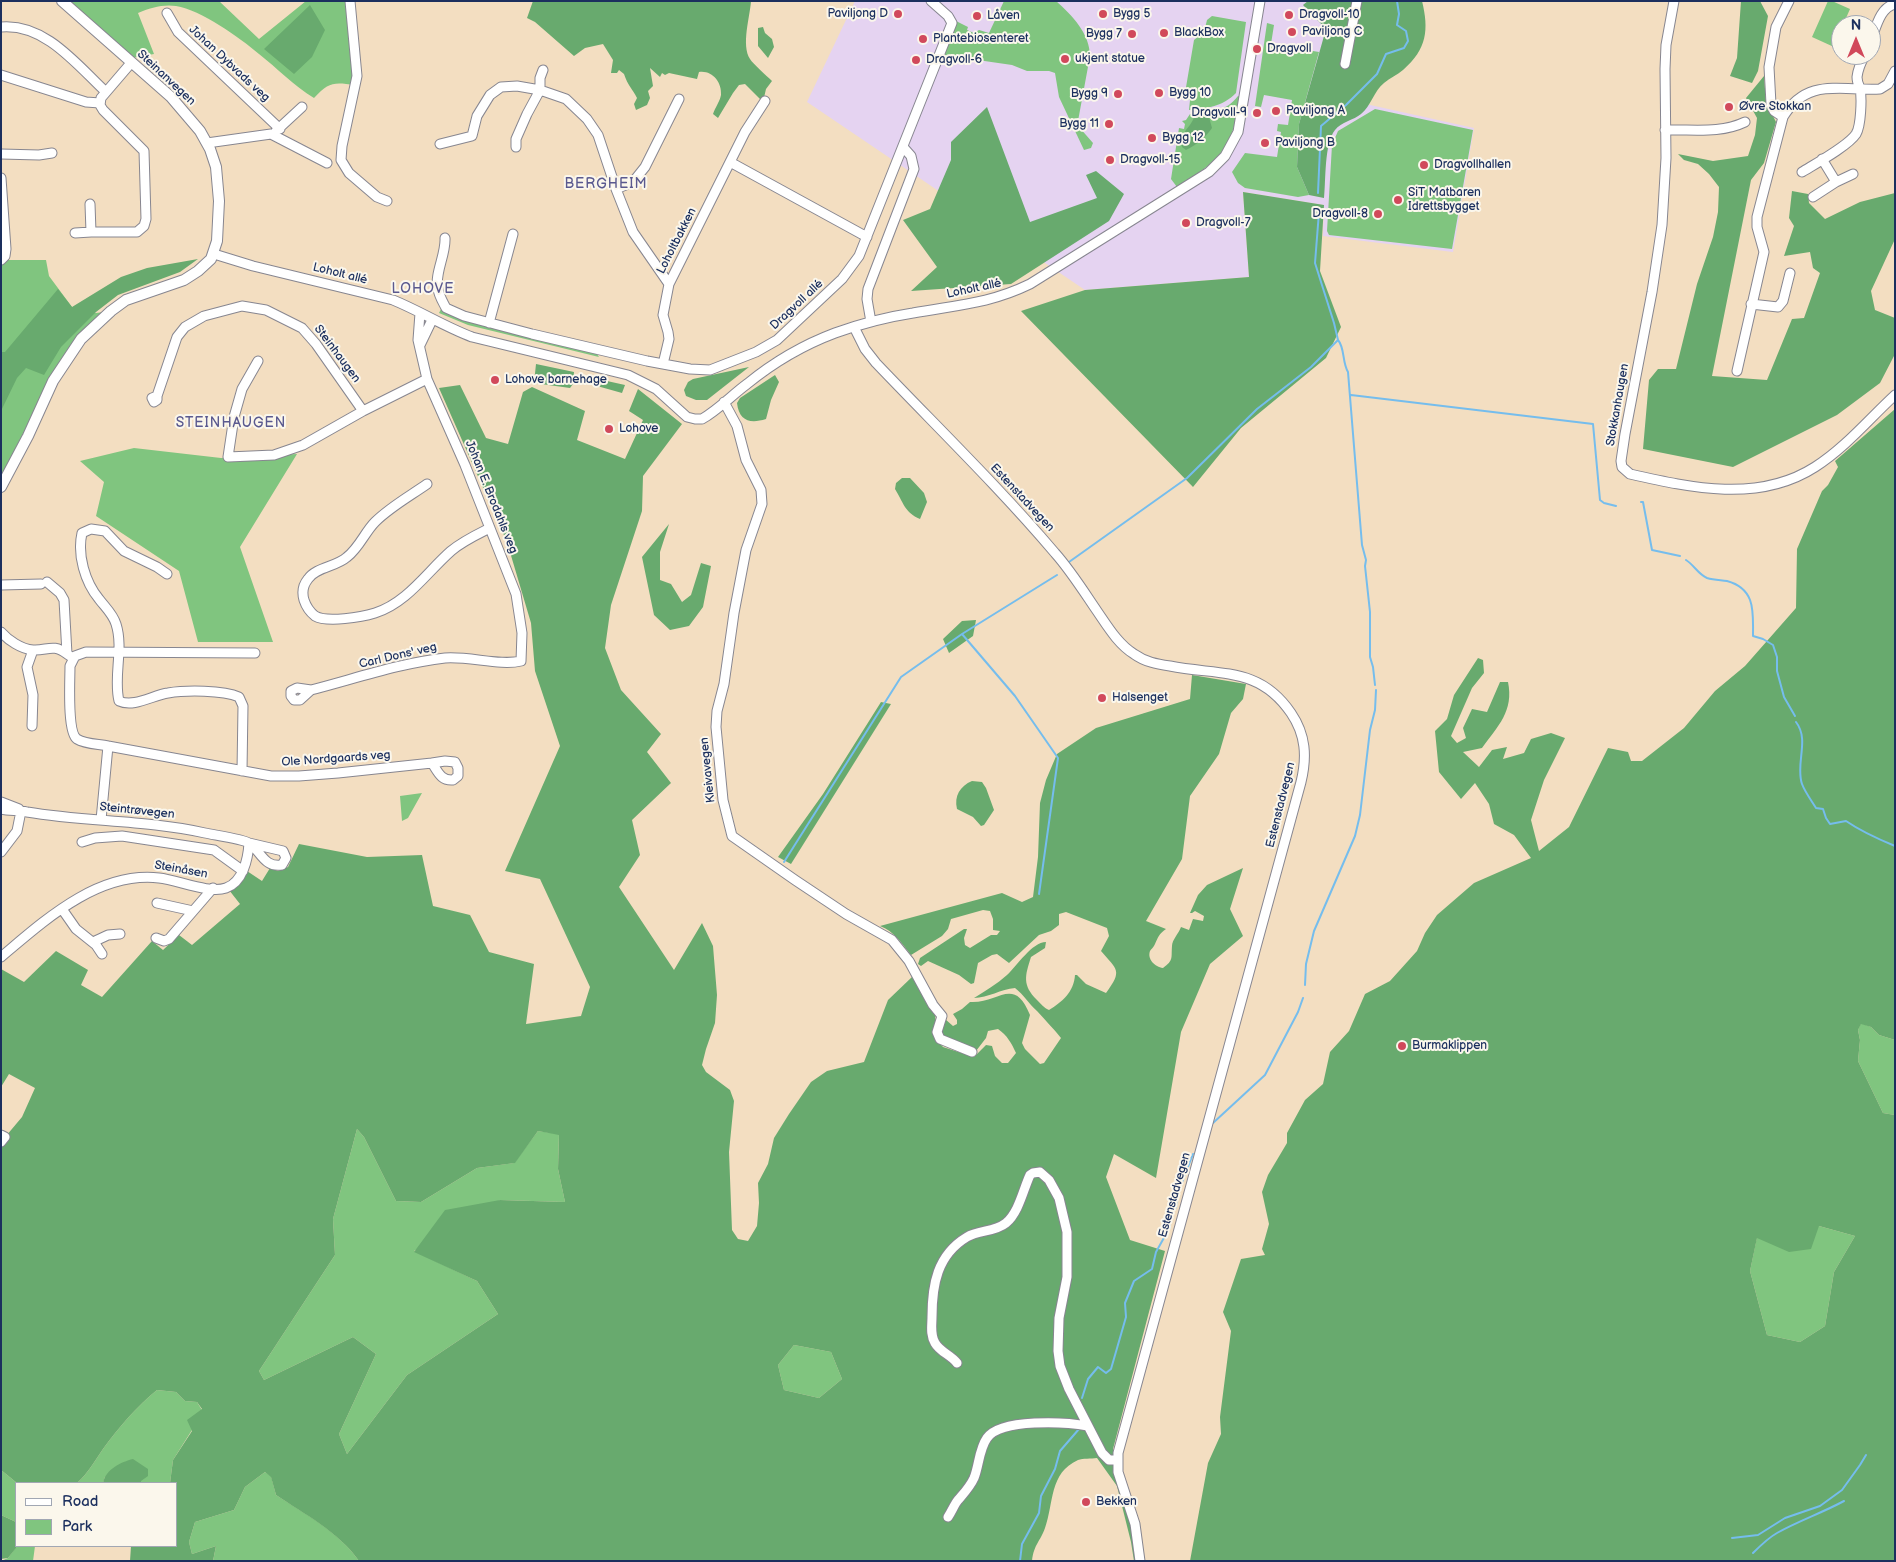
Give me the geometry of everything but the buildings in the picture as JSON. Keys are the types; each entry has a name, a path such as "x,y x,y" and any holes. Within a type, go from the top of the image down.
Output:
{"main road":[{"name":"Steinanvegen","path":"62,1 183,110 207,143 216,167 218,188 218,231 214,254"},
{"path":"1,487 28,436 53,381 81,339 118,305 134,296 184,280 204,267 214,254"}],"street":[{"path":"350,1 357,76 342,146 342,160 349,173 377,198 387,201"},
{"name":"Dragvoll allé","path":"605,351 663,364 710,370 774,343 788,332 849,272 859,256 867,237 952,23 948,16 931,1"},
{"name":"Loholt allé","path":"214,254 253,266 393,300 450,329 472,337 628,375 664,395 691,419 702,419 748,382 795,351 813,342 872,322 912,313 989,301 1010,294 1030,284 1217,165 1233,143 1240,126 1260,1"},
{"path":"1344,64 1357,1"},
{"name":"Stokkanhaugen","path":"1674,1 1666,44 1666,158 1662,225 1652,292 1625,434 1621,460 1623,469 1630,474 1644,477 1725,490 1753,489 1781,483 1801,475 1829,456 1895,396"},
{"path":"1783,118 1774,111 1771,104 1769,67 1776,27 1789,1"},
{"path":"1881,17 1889,6 1895,4"},
{"name":"Johan Dybvads veg","path":"167,13 178,32 280,129"},
{"path":"1,27 25,29 42,36 106,92"},
{"path":"74,233 137,232 144,226 146,219 144,151 103,110 100,103 101,98 131,63"},
{"path":"1802,172 1850,140 1856,133 1860,121 1860,89 1857,81 1861,65"},
{"path":"516,147 516,139 540,90 540,78 543,70"},
{"path":"1737,371 1764,252 1757,227 1757,218 1783,118 1795,101 1810,92 1818,89 1883,88 1888,84 1895,71"},
{"path":"1,75 86,102 100,103"},
{"path":"440,144 472,136 477,116 490,95 502,87 517,86 540,90 566,99 598,134 616,189 633,232 669,284"},
{"path":"616,189 633,182 645,167 679,99"},
{"name":"Loholtbakken","path":"663,364 669,339 663,315 669,284 744,132 765,101"},
{"path":"207,143 271,134 280,129 302,107"},
{"path":"1665,130 1707,131 1729,128 1745,122"},
{"path":"271,134 327,163"},
{"path":"872,322 867,300 868,289 914,170 911,156 903,147"},
{"path":"1,154 38,155 52,153"},
{"path":"1822,159 1836,182"},
{"path":"730,162 867,237"},
{"path":"1813,197 1836,182 1853,174"},
{"path":"1,178 6,249 5,256 1,260"},
{"path":"90,204 91,232"},
{"path":"489,323 513,234"},
{"path":"444,238 446,249 437,288 446,308 464,316 489,323 605,351 601,368"},
{"path":"1752,304 1778,307 1783,301 1790,273"},
{"name":"Steinhaugen","path":"156,396 177,338 185,327 204,316 242,306 266,310 302,328 316,344 363,411"},
{"name":"Johan E. Brodahls veg","path":"420,313 418,335 427,379 508,570 519,605 522,633 521,661"},
{"path":"420,345 432,320"},
{"name":"Estenstadvegen","path":"854,327 864,348 876,363 955,444 1055,553 1115,636 1128,650 1146,661 1241,676 1264,685 1275,693 1284,704 1298,725 1304,742 1305,758 1301,782 1120,1441 1117,1460 1120,1479 1136,1527 1140,1561"},
{"path":"258,361 242,389 234,417 228,457 274,455 303,445 363,411 427,379"},
{"name":"Kleivavegen","path":"724,402 737,426 746,460 761,490 762,504 746,550 724,684 717,710 716,727 722,800 732,836 846,914 892,940 909,961 928,997 942,1016 937,1032 940,1039 972,1052"},
{"path":"428,484 375,522 349,556 337,564 309,577 303,593 305,602 311,612 318,617 337,618 366,615 384,610 408,593 458,546 490,528"},
{"path":"167,574 157,566 124,551 105,531 91,529 82,534 84,573 95,593 114,618 118,632 118,699 122,703 133,703 176,692 231,695 241,699 242,771"},
{"name":"Ole Nordgaards veg","path":"1,585 44,583 60,593 64,600 70,656 72,734 81,741 271,776 299,776 432,763"},
{"path":"1,632 12,642 33,650 55,648 70,656 82,652 118,651 255,653"},
{"path":"32,726 33,695 27,667 33,650"},
{"name":"Carl Dons' veg","path":"311,690 402,666 445,658 508,663 521,661"},
{"path":"101,820 108,746"},
{"name":"Steintrøvegen","path":"1,802 16,807 21,811"},
{"name":"Steintrøvegen","path":"1,809 13,812 21,811 172,827 249,843 243,871"},
{"path":"1,852 17,831 21,811"},
{"name":"Steinåsen","path":"1,957 62,909 97,887 121,879 148,876 213,888 229,886 243,871 214,850 122,836 95,838 82,842"},
{"name":"Steinåsen","path":"156,938 164,941 169,938 213,888"},
{"path":"157,903 193,911"},
{"path":"62,909 76,928 93,942 102,954"},
{"path":"93,942 108,934 120,934"},
{"path":"1,1135 4,1138 1,1142"},
{"path":"957,1363 936,1345 932,1336 932,1298 939,1269 950,1252 962,1241 976,1233 1005,1224 1015,1210 1030,1175 1040,1172 1050,1180 1059,1198 1067,1232 1067,1277 1059,1318 1058,1358 1064,1377 1105,1457 1109,1460 1117,1460"},
{"path":"948,1517 969,1487 985,1442 993,1432 1011,1426 1031,1424 1088,1426"}],"shaded area":[{"path":"855,1 1332,1 1316,93 1474,128 1453,252 1323,236 1324,205 1243,192 1249,277 1085,290 807,102"}],"green space":[{"path":"69,1 219,1 259,39 306,1 350,1 355,85 332,84 314,98 231,32 208,18 176,6 157,7 138,13 154,54 132,58"},
{"path":"533,1 751,1 746,39 747,53 750,59 772,81 766,89 763,102 745,84 739,85 718,118 713,114 721,95 721,90 718,81 712,75 699,72 697,79 662,73 660,77 650,68 653,86 648,91 650,98 647,105 636,110 634,104 637,98 624,74 619,70 617,73 611,73 613,60 603,44 585,48 574,56 535,22 527,18"},
{"path":"1004,1 1056,1 1079,26 1087,40 1090,56 1078,121 1079,127 1093,143 1091,148 1084,150 1059,97 1055,73 1049,71 1027,71 1012,65 943,55 956,21 968,27 967,30 974,33 979,30 989,33"},
{"path":"1308,1 1422,1 1425,21 1424,38 1421,47 1411,62 1381,86 1361,114 1341,125 1331,136 1327,153 1324,198 1309,195 1297,167 1299,124 1326,29 1303,5"},
{"path":"1741,1 1760,1 1768,16 1758,71 1752,83 1730,76 1737,58"},
{"path":"1828,1 1850,9 1847,15 1831,15 1831,46 1812,37"},
{"path":"310,5 325,30 312,57 294,74 264,49"},
{"path":"1212,16 1246,22 1236,93 1220,104 1189,110 1190,100 1184,99 1194,40 1204,32 1207,20"},
{"path":"1267,23 1274,25 1271,44 1319,52 1299,124 1297,167 1309,195 1298,197 1245,188 1238,183 1232,172 1245,153 1277,157 1281,132 1277,131 1278,124 1288,125 1292,100 1264,95 1261,107 1255,106"},
{"path":"763,27 765,33 772,39 774,47 768,58 758,46 758,28"},
{"path":"1764,76 1766,102 1776,122 1764,163 1751,180 1712,376 1767,380 1792,319 1804,318 1820,273 1813,268 1810,252 1784,256 1794,226 1789,218 1792,191 1808,194 1809,203 1825,219 1860,202 1895,193 1895,239 1871,291 1875,310 1895,318 1895,354 1880,383 1837,415 1733,467 1643,449 1649,380 1658,369 1676,369 1697,284 1713,237 1718,212 1719,187 1698,164 1684,160 1678,154 1713,161 1748,156 1755,135 1757,118 1746,98"},
{"path":"1238,96 1241,97 1233,129 1222,151 1205,169 1177,187 1171,179 1179,128 1184,129 1185,124 1182,121 1186,120 1190,114 1217,111 1228,105"},
{"path":"987,107 1030,222 1097,198 1086,175 1096,171 1124,194 1109,221 1011,284 911,291 937,267 903,220 930,209 951,160 951,142"},
{"path":"1375,109 1473,130 1452,249 1329,235 1327,231 1332,145 1338,131"},
{"path":"1195,115 1209,117 1212,128 1186,150 1182,147 1182,137"},
{"path":"1243,192 1324,205 1320,271 1341,327 1326,358 1241,428 1193,487 1021,311 1085,290 1249,277"},
{"path":"198,259 180,272 118,295 96,312 61,347 44,375 26,368 17,378 1,411 1,352 5,352 58,289 72,307 121,277 147,268"},
{"path":"1,260 46,260 49,276 72,307 96,313 111,311 81,339 1,487"},
{"path":"442,307 597,354 599,357 468,325 439,313"},
{"path":"536,364 574,372 573,384 570,388 534,383"},
{"path":"749,367 707,400 696,400 686,396 684,390 688,382 693,379"},
{"path":"775,375 779,382 771,400 766,419 746,420 738,409 737,403 740,398"},
{"path":"589,377 625,385 622,393 590,384 587,379"},
{"path":"460,385 486,438 508,444 523,392 532,387 585,411 577,440 625,459 643,420 629,411 638,389 682,424 643,476 642,511 611,605 605,648 621,690 661,734 647,752 671,783 632,820 640,855 619,887 674,970 702,923 713,946 717,995 715,1023 702,1065 706,1072 730,1090 734,1101 729,1152 732,1230 738,1239 748,1241 757,1226 758,1183 768,1164 774,1138 811,1082 827,1071 864,1062 888,1000 912,977 935,1012 936,1039 943,1047 974,1057 986,1045 992,1046 995,1056 1002,1063 1008,1063 1016,1053 1009,1040 998,1029 988,1031 986,1038 976,1051 939,1034 945,1019 953,1026 957,1024 953,1014 970,1002 1004,994 1018,996 1030,1015 1022,1043 1025,1049 1040,1064 1044,1063 1061,1038 1015,988 974,998 1003,978 1035,946 1046,942 1045,948 1031,957 1026,980 1032,995 1049,1010 1063,1000 1070,991 1075,975 1086,984 1106,993 1116,975 1116,970 1101,951 1109,936 1107,928 1066,912 1059,914 1059,925 1051,931 1039,935 1009,963 997,954 978,963 974,983 971,984 959,975 928,961 921,966 918,964 920,958 964,929 967,929 964,938 965,945 970,948 991,935 997,935 1000,931 993,930 993,919 990,911 983,910 951,919 948,929 942,936 911,955 894,934 880,926 1002,893 1022,902 1033,897 1038,857 1040,803 1046,780 1057,754 1096,728 1190,699 1192,675 1246,684 1243,699 1231,713 1219,754 1190,796 1182,859 1146,921 1166,929 1159,936 1149,954 1152,962 1163,968 1170,961 1172,944 1181,927 1189,930 1193,919 1203,921 1204,916 1195,911 1190,913 1198,895 1207,885 1243,868 1230,909 1243,936 1210,964 1181,1032 1156,1178 1114,1154 1106,1177 1130,1240 1165,1251 1113,1449 1144,1561 1134,1561 1117,1486 1097,1458 1078,1460 1062,1473 1057,1481 1045,1528 1032,1561 359,1561 342,1541 331,1532 276,1495 271,1477 265,1472 245,1487 234,1510 195,1522 189,1542 192,1554 216,1546 213,1561 130,1561 131,1547 178,1547 178,1482 170,1482 173,1460 192,1431 187,1420 202,1409 197,1402 185,1401 176,1392 157,1390 122,1425 78,1482 16,1482 1,1470 1,1142 22,1117 35,1088 9,1074 1,1087 1,969 24,982 56,951 88,970 81,985 102,997 152,941 163,950 179,935 192,945 240,904 229,890 247,871 262,881 270,868 278,871 288,867 299,844 367,857 422,855 433,906 470,915 489,952 534,964 526,1024 581,1016 590,987 540,879 505,871 560,746 535,671 531,623 507,542 439,388","holes":["357,1129 364,1137 396,1201 421,1202 477,1168 515,1163 538,1131 559,1135 558,1169 565,1202 500,1200 445,1210 414,1252 477,1281 498,1314 407,1375 347,1454 339,1434 376,1354 353,1337 264,1380 259,1371 335,1255 333,1219","794,1345 831,1352 842,1379 819,1398 784,1390 778,1365"]},
{"path":"1895,409 1895,1040 1879,1035 1871,1027 1861,1024 1858,1030 1860,1040 1858,1061 1883,1113 1895,1115 1895,1561 1190,1561 1208,1463 1221,1434 1220,1417 1231,1331 1223,1312 1241,1259 1265,1255 1262,1249 1269,1224 1262,1192 1268,1175 1287,1143 1287,1133 1305,1100 1323,1084 1330,1052 1349,1031 1365,994 1390,981 1417,951 1425,933 1437,915 1474,883 1531,858 1514,835 1494,824 1489,804 1475,783 1461,799 1439,772 1435,731 1447,719 1454,695 1478,658 1483,660 1484,673 1472,688 1451,736 1457,743 1466,738 1463,728 1472,709 1487,712 1500,682 1508,682 1509,701 1507,710 1499,725 1482,748 1463,752 1479,767 1492,750 1507,747 1503,759 1524,753 1531,739 1551,733 1565,738 1544,780 1531,820 1539,851 1569,827 1608,748 1628,752 1631,761 1642,761 1684,728 1715,691 1745,666 1796,608 1797,549 1822,491 1828,485 1838,467 1835,461","holes":["1819,1226 1855,1236 1834,1272 1825,1326 1800,1342 1767,1335 1750,1271 1757,1238 1789,1252 1811,1249"]},
{"path":"134,448 221,458 297,454 240,547 273,642 198,642 179,571 96,516 104,482 80,461"},
{"path":"902,478 910,478 924,493 927,502 920,519 911,514 902,503 895,489 896,483"},
{"path":"669,524 660,552 660,580 671,584 682,602 691,595 701,563 711,566 703,607 689,626 670,630 654,615 642,557"},
{"path":"976,620 973,636 949,653 943,639 962,621"},
{"path":"881,702 891,704 791,864 778,857 823,794"},
{"path":"972,781 982,782 994,810 984,825 981,826 973,817 957,809 956,804 957,796 961,789"},
{"path":"422,793 408,818 402,821 400,796"},
{"path":"1861,1023 1871,1027 1879,1035 1895,1040 1895,1115 1883,1113 1858,1061 1860,1040 1858,1030"},
{"path":"357,1129 364,1137 396,1201 421,1202 477,1168 514,1163 538,1131 559,1134 558,1169 565,1202 500,1200 414,1251 477,1281 498,1314 407,1375 347,1454 339,1434 376,1354 353,1337 264,1380 259,1371 335,1255 333,1219"},
{"path":"1819,1226 1855,1236 1834,1272 1825,1326 1800,1342 1767,1335 1750,1271 1757,1237"},
{"path":"794,1345 831,1352 842,1379 819,1398 784,1390 778,1365"},
{"path":"157,1390 176,1392 185,1401 197,1402 202,1410 173,1460 170,1482 141,1482 105,1477 103,1482 78,1482 122,1425"},
{"path":"133,1459 148,1469 148,1476 141,1482 103,1482 111,1470"},
{"path":"1,1470 16,1482 15,1522 1,1515"},
{"path":"265,1472 271,1476 276,1495 332,1532 359,1561 213,1561 216,1546 192,1554 189,1542 195,1522 234,1510 245,1487"},
{"path":"1,1515 15,1522 16,1548 8,1558 1,1559"},
{"path":"16,1547 35,1547 33,1561 1,1561 8,1558"}],"waterway":[{"path":"1318,193 1321,126 1346,105 1377,74 1386,54 1404,48 1408,41 1406,31 1397,25 1399,14 1397,1"},
{"path":"1069,562 1187,478 1257,409 1311,367 1338,340 1315,263 1319,212"},
{"path":"1338,340 1342,347 1348,372 1362,545 1366,560 1370,612 1370,657 1375,685"},
{"path":"1351,395 1593,424 1600,500 1616,506"},
{"path":"1641,502 1643,502 1652,550 1680,556"},
{"path":"1686,560 1707,578 1727,581 1736,585 1748,596 1751,602 1753,636 1773,645 1784,697 1795,716"},
{"path":"784,862 901,677 962,634 1057,575"},
{"path":"962,634 1015,696 1058,758 1039,894"},
{"path":"1305,985 1306,964 1314,931 1355,836 1360,815 1370,730 1375,710 1376,690"},
{"path":"1796,722 1802,736 1800,776 1806,793 1816,808 1823,809 1830,824 1846,821 1858,829 1895,846"},
{"path":"1213,1123 1265,1075 1298,1012 1303,998"},
{"path":"1082,1398 1088,1379 1098,1367 1106,1373 1111,1369 1126,1317 1125,1303 1134,1281 1152,1269 1156,1252 1170,1227 1170,1215 1176,1207 1177,1195 1193,1154"},
{"path":"1020,1561 1022,1544 1039,1513 1041,1496 1055,1469 1060,1451 1079,1429"},
{"path":"1732,1538 1758,1535 1785,1518 1820,1506 1842,1490 1866,1455"},
{"path":"1753,1553 1777,1533 1844,1501"}],"place":[{"name":"Paviljong D","path":"898,14"},
{"name":"Bygg 5","path":"1103,14"},
{"name":"Dragvoll-10","path":"1289,15"},
{"name":"Låven","path":"977,16"},
{"name":"Paviljong C","path":"1292,32"},
{"name":"BlackBox","path":"1164,33"},
{"name":"Bygg 7","path":"1132,34"},
{"name":"Plantebiosenteret","path":"923,39"},
{"name":"Dragvoll","path":"1257,49"},
{"name":"ukjent statue","path":"1065,59"},
{"name":"Dragvoll-6","path":"916,60"},
{"name":"Bygg 10","path":"1159,93"},
{"name":"Bygg 9","path":"1118,94"},
{"name":"Øvre Stokkan","path":"1729,107"},
{"name":"Paviljong A","path":"1276,111"},
{"name":"Dragvoll-9","path":"1257,113"},
{"name":"Bygg 11","path":"1109,124"},
{"name":"Bygg 12","path":"1152,138"},
{"name":"Paviljong B","path":"1265,143"},
{"name":"Dragvoll-15","path":"1110,160"},
{"name":"Dragvollhallen","path":"1424,165"},
{"name":"SiT Matbaren Idrettsbygget","path":"1398,200"},
{"name":"Dragvoll-8","path":"1378,214"},
{"name":"Dragvoll-7","path":"1186,223"},
{"name":"Lohove barnehage","path":"495,380"},
{"name":"Lohove","path":"609,429"},
{"name":"Halsenget","path":"1102,698"},
{"name":"Burmaklippen","path":"1402,1046"},
{"name":"Bekken","path":"1086,1502"}],"district":[{"name":"BERGHEIM","path":"606,184"},
{"name":"LOHOVE","path":"423,289"},
{"name":"STEINHAUGEN","path":"231,423"}]}
